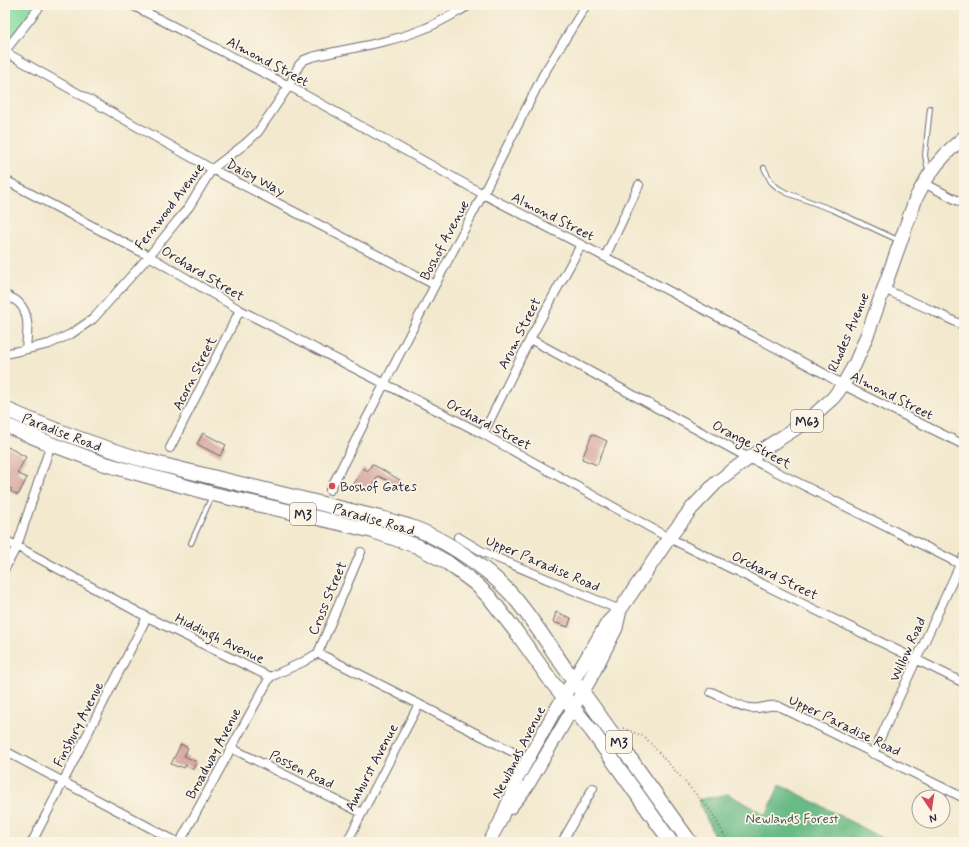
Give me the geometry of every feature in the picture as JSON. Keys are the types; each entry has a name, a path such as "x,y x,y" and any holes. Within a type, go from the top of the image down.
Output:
{"highway":[{"name":"Paradise Road","path":"5,409 53,429 134,457 384,520 412,528 443,541 481,567 512,595 529,616 574,680"},
{"name":"Paradise Road","path":"5,425 102,463 214,494 373,531 417,546 448,563 476,584 490,598 517,633 551,682 564,696"},
{"name":"M3","path":"574,680 690,842"},
{"name":"M3","path":"564,696 671,842"}],"main road":[{"name":"Rhodes Avenue","path":"564,696 608,622 620,610 669,538 692,508 716,483 749,458 806,422 833,398 843,385 866,340 916,198 932,171 945,155 964,137"},
{"name":"Rhodes Avenue","path":"573,708 583,692 616,628 620,610"},
{"name":"Newlands Avenue","path":"489,842 500,822 517,779 564,696"},
{"name":"Newlands Avenue","path":"500,822 526,787 573,708"}],"street":[{"path":"5,52 41,5"},
{"name":"Almond Street","path":"132,5 289,86 483,194 605,257 816,369 843,385 964,445"},
{"name":"Fernwood Avenue","path":"5,354 50,344 71,334 94,319 149,256 188,206 212,168 245,144 258,132 289,86 299,65 304,60 410,34 427,28 470,5"},
{"name":"Boshof Avenue","path":"330,490 543,75 586,5"},
{"name":"Daisy Way","path":"5,52 212,168 435,285"},
{"name":"Orchard Street","path":"5,180 149,256 240,310 483,434 669,538 964,683"},
{"path":"924,183 964,204"},
{"path":"605,257 639,185"},
{"name":"Arum Street","path":"483,434 530,339 581,245"},
{"path":"884,289 964,326"},
{"path":"5,295 19,303 26,314 26,349"},
{"name":"Acorn Street","path":"170,448 240,310"},
{"name":"Orange Street","path":"530,339 749,458 962,565"},
{"path":"5,568 17,546 51,444"},
{"name":"Upper Paradise Road","path":"458,537 483,552 620,610"},
{"name":"Hiddingh Avenue","path":"5,540 147,617 270,676 303,662 318,653"},
{"name":"Cross Street","path":"318,653 361,552"},
{"name":"Willow Road","path":"873,754 962,565 964,556"},
{"name":"Finsbury Avenue","path":"32,842 147,617"},
{"path":"318,653 512,751"},
{"name":"Broadway Avenue","path":"179,842 270,676"},
{"name":"Upper Paradise Road","path":"711,692 745,707 756,709 773,705 778,706 964,798"},
{"name":"Amhurst Avenue","path":"347,842 418,704"},
{"name":"Possen Road","path":"231,748 362,813"},
{"path":"5,751 179,842"},
{"path":"562,842 593,788"}],"lane":[{"path":"930,108 925,155 927,166 932,171"},
{"path":"764,168 771,182 787,193 833,210 900,242"},
{"path":"191,543 214,494"}],"path":[{"path":"5,9 14,5"},
{"path":"621,725 624,728 645,737 711,812 728,842"}],"green space":[{"path":"5,5 37,5 5,46"},
{"name":"Newlands Forest","path":"780,784 889,842 717,842 698,800 728,794 766,815"}],"building":[{"path":"203,433 226,445 220,456 197,444"},
{"path":"592,434 607,441 597,465 582,459"},
{"path":"8,447 26,457 17,473 27,478 18,495 10,491 12,489 5,486 5,452"},
{"path":"372,464 400,480 397,485 378,476 370,492 354,484 363,468 368,471"},
{"path":"556,612 571,618 568,627 553,622"},
{"path":"181,744 188,748 184,756 197,762 193,769 186,765 184,768 171,764"}],"place":[{"name":"Boshof Gates","path":"332,486"}]}
